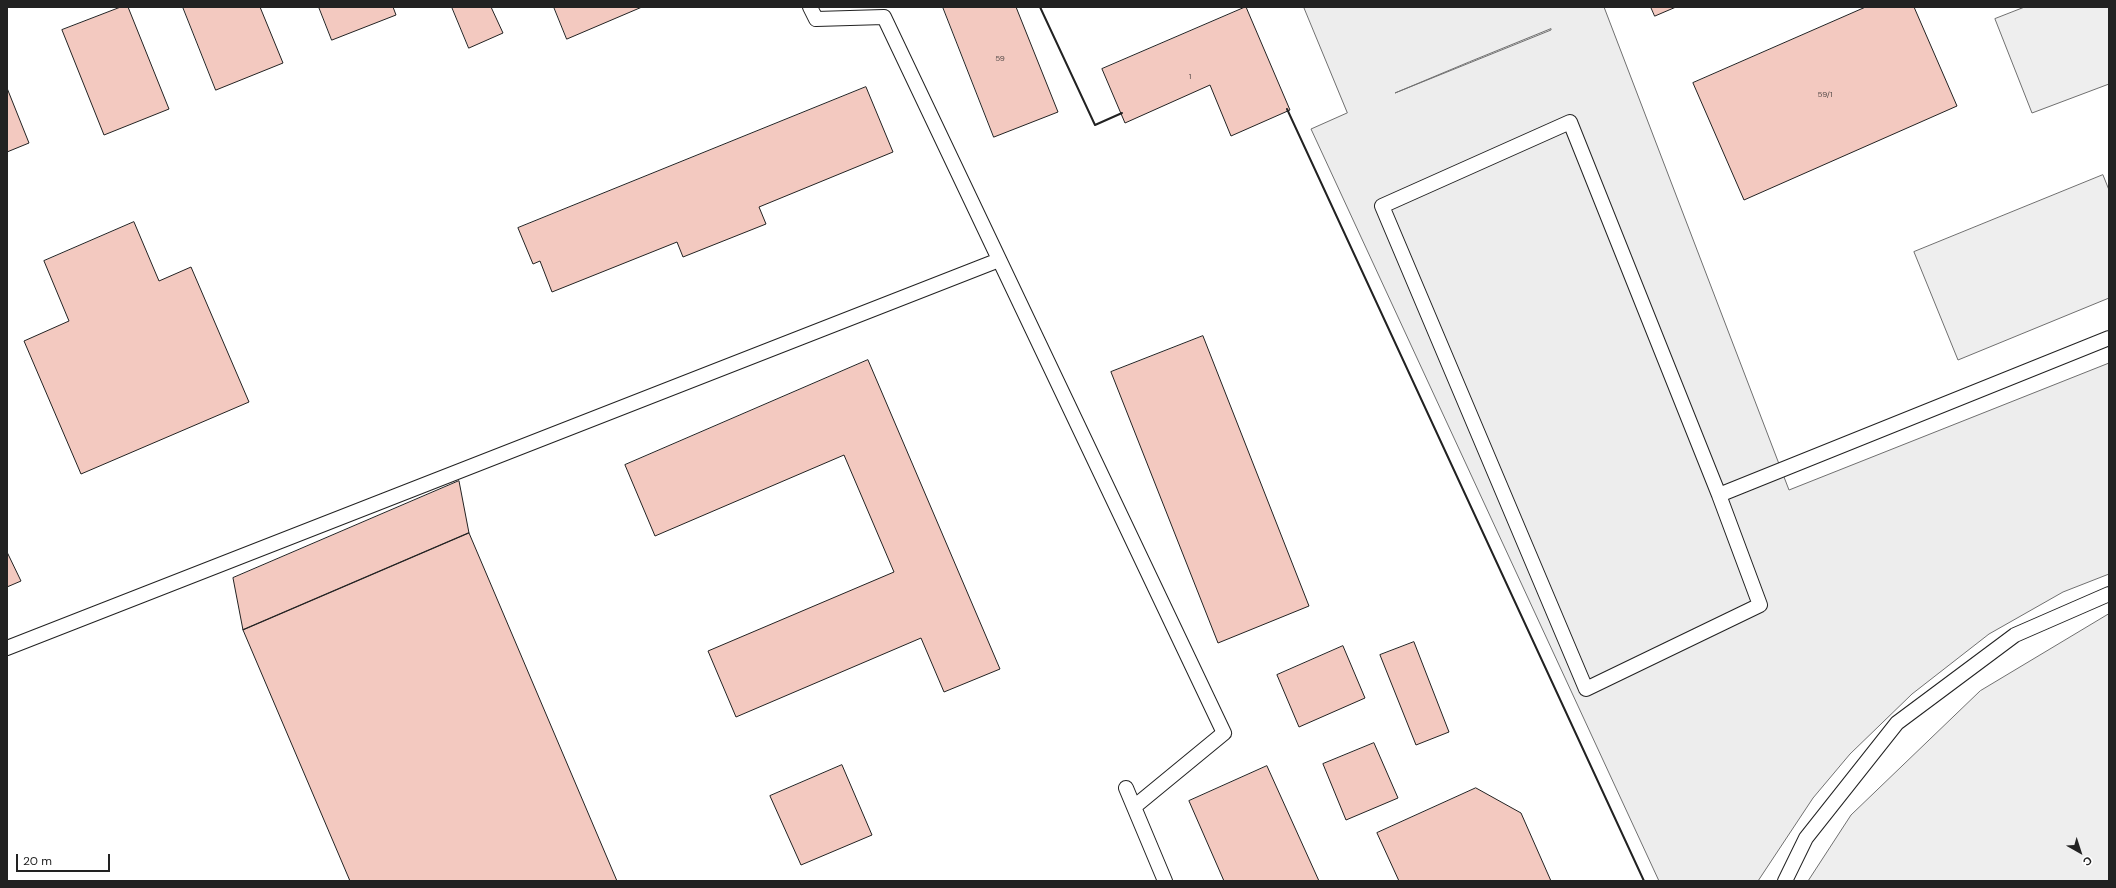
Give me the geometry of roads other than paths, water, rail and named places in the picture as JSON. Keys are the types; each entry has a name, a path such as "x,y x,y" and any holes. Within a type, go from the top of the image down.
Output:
{"lane":[{"path":"810,7 816,19 884,17 1224,733 1134,807"},
{"path":"1570,122 1719,495 1760,604 1586,689 1382,206 1570,122"},
{"path":"7,648 999,260"},
{"path":"1719,495 2109,338"},
{"path":"1785,881 1806,838 1897,723 2015,636 2109,594"},
{"path":"1126,788 1165,881"}]}
